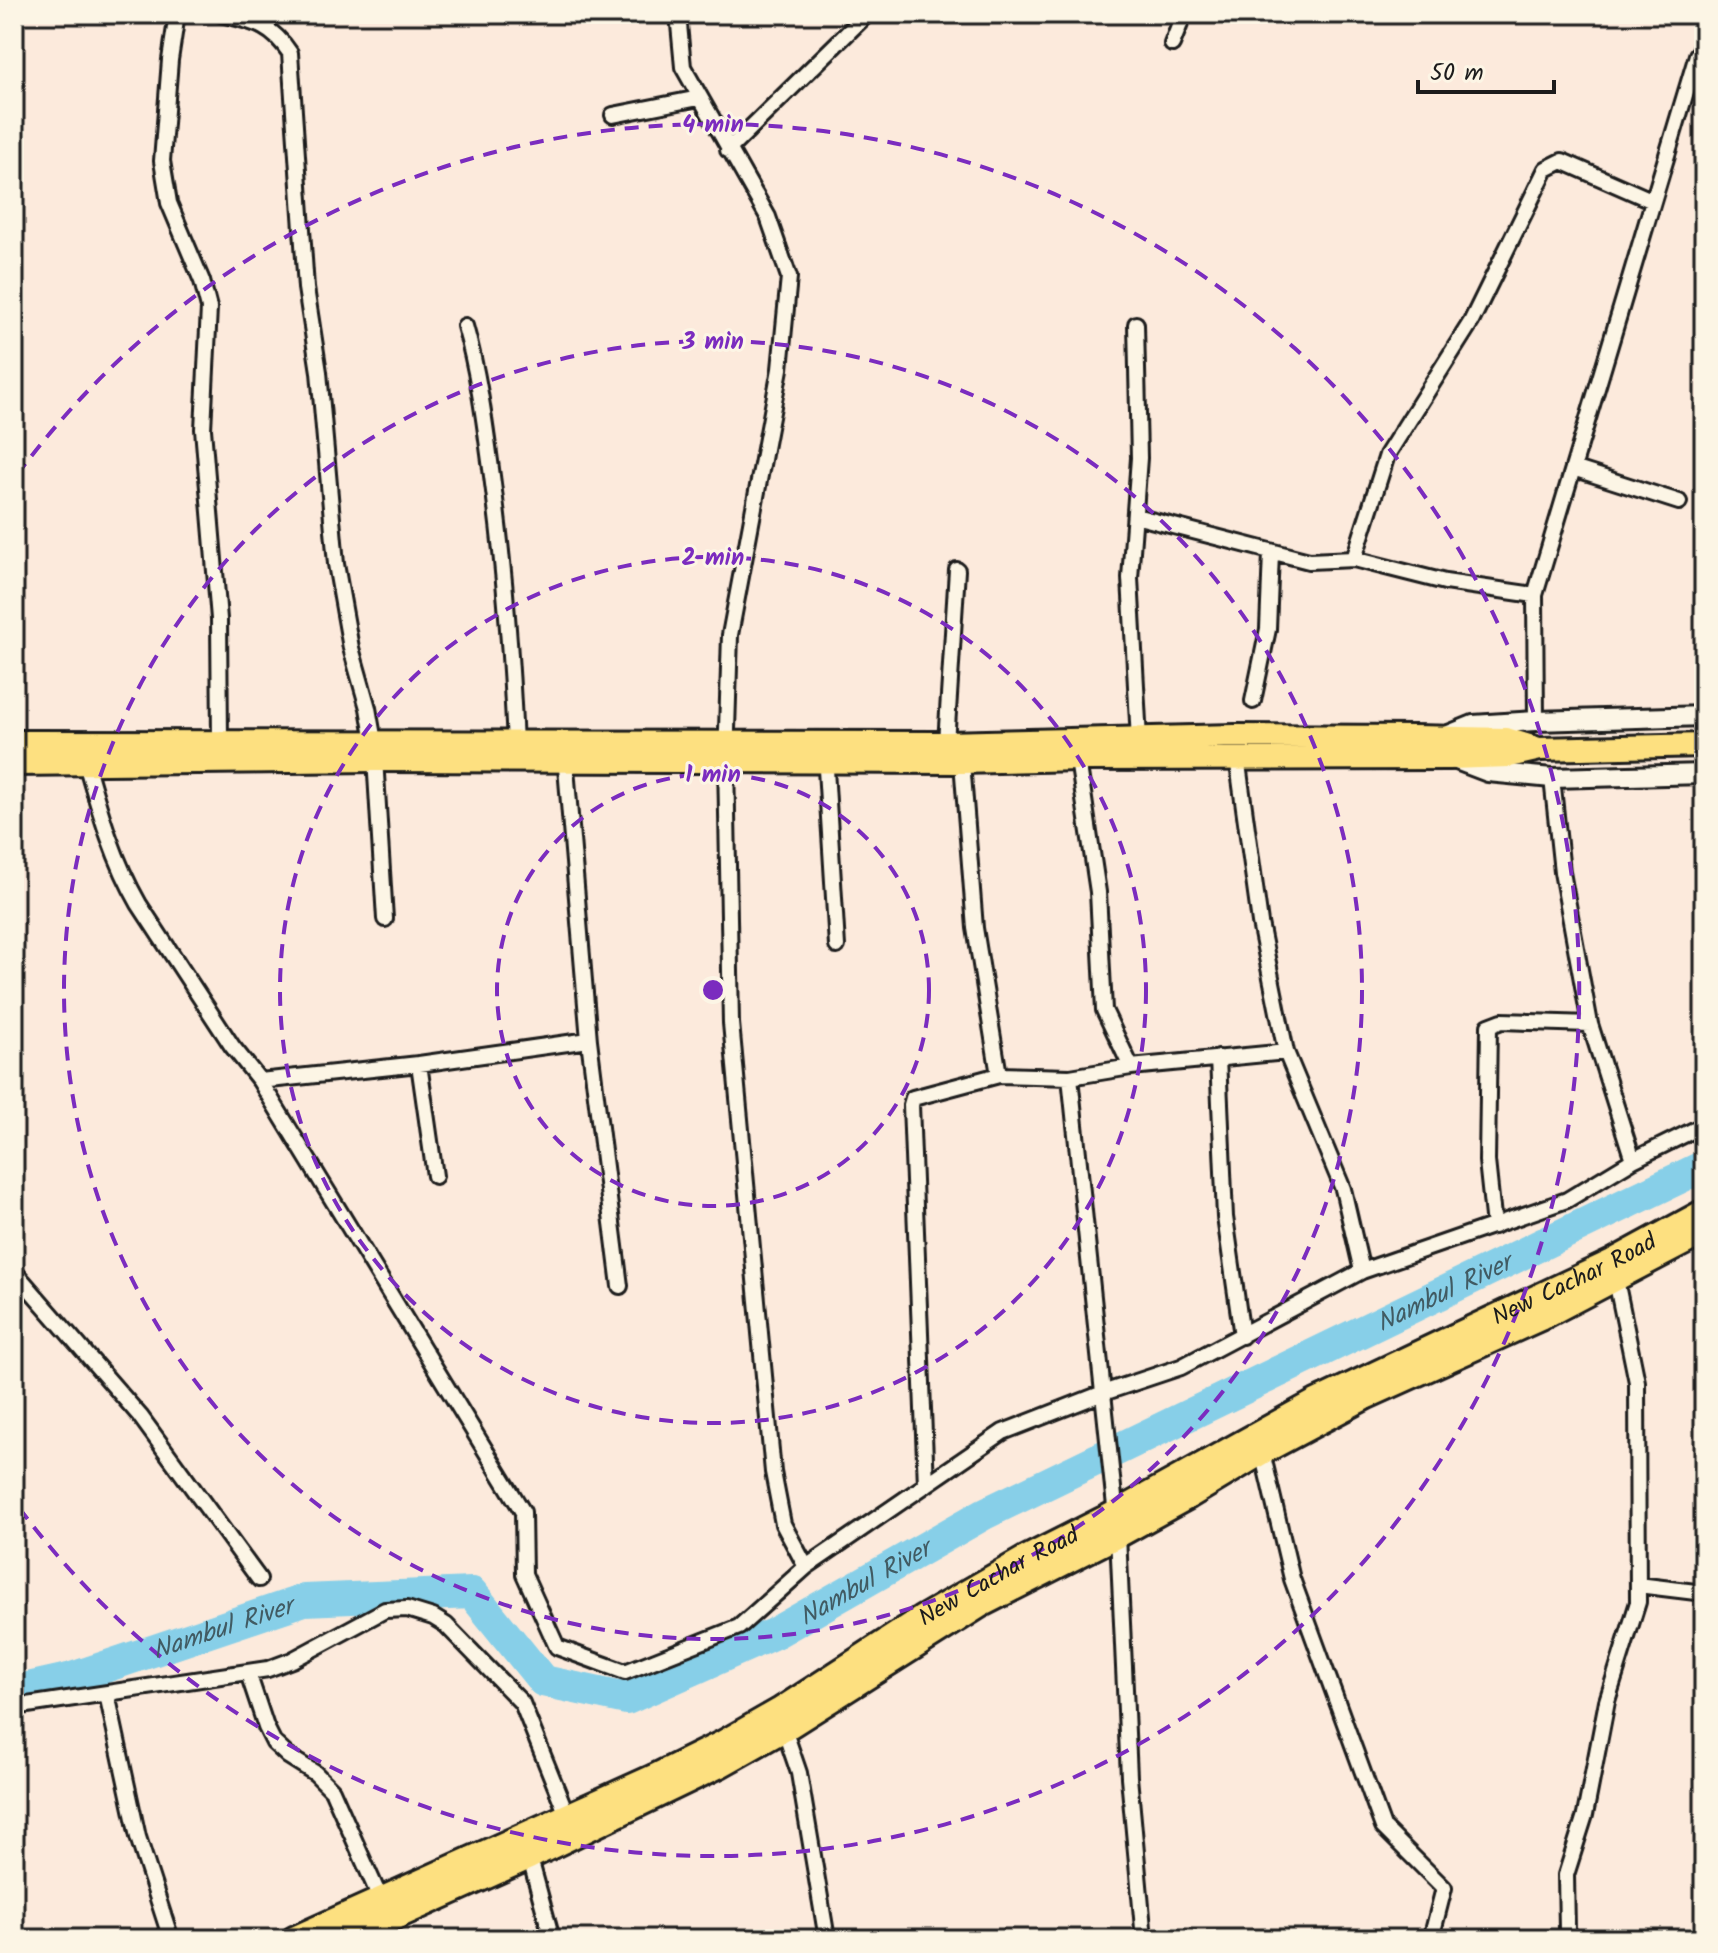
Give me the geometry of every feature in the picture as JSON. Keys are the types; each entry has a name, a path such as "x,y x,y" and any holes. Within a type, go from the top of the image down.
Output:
{"highway":[{"name":"New Cachar Road","path":"346,1939 526,1846 567,1815 723,1743 779,1711 968,1590 1117,1520 1189,1496 1262,1452 1367,1396 1540,1318 1704,1212"},
{"name":"New Cachar Road","path":"294,1939 380,1898 658,1796 784,1729 1259,1432 1363,1378 1704,1232"}],"main road":[{"path":"14,742 220,741 375,751 825,752 962,762 1139,740 1235,736 1446,748"},
{"path":"825,752 946,743 1237,757 1481,748 1506,739 1540,749 1704,745"},
{"path":"14,764 515,744 565,753"}],"street":[{"path":"177,14 162,161 169,203 202,281 209,308 203,429 219,619 220,741"},
{"path":"221,14 263,25 277,35 290,53 306,288 319,372 336,564 351,648 368,708 375,751 385,919"},
{"path":"678,14 683,67 768,217 789,277 780,369 730,635 726,752 731,1023 773,1472 783,1524 806,1567"},
{"path":"728,150 867,14"},
{"path":"1172,44 1184,14"},
{"path":"1536,721 1535,595 1653,201 1702,54"},
{"path":"613,115 699,98"},
{"path":"1354,559 1387,455 1471,322 1546,169 1562,161 1653,201"},
{"path":"1136,324 1139,458 1130,578 1139,740"},
{"path":"465,326 478,371 496,503 510,625 515,744"},
{"path":"1573,468 1679,502"},
{"path":"1135,516 1309,561 1354,559 1445,582 1535,595"},
{"path":"1253,701 1268,629 1271,553"},
{"path":"946,743 957,570"},
{"path":"1704,716 1473,725 1446,748 1488,772 1552,778 1704,774"},
{"path":"1077,750 1098,892 1104,1010 1131,1067"},
{"path":"825,752 837,946"},
{"path":"565,753 589,1040 620,1286"},
{"path":"1237,757 1260,923 1286,1052 1343,1189 1362,1271"},
{"path":"962,762 975,928 999,1075"},
{"path":"86,763 107,837 125,879 214,1019 260,1081 523,1512 524,1574 557,1647 625,1672 739,1627 806,1567 1003,1432 1181,1367 1362,1271 1567,1200 1633,1160 1704,1125"},
{"path":"1552,778 1562,872 1590,1024 1633,1160"},
{"path":"1494,1226 1487,1161 1489,1026 1502,1021 1590,1024"},
{"path":"260,1081 419,1064 589,1040"},
{"path":"926,1485 913,1098 999,1075 1070,1077 1131,1067 1286,1052"},
{"path":"1218,1058 1225,1217 1242,1336"},
{"path":"419,1064 435,1176"},
{"path":"1070,1077 1117,1520 1129,1777 1144,1939"},
{"path":"14,1271 140,1416 259,1579"},
{"path":"1573,1939 1567,1930 1566,1875 1585,1815 1607,1701 1638,1602 1637,1382 1614,1271"},
{"path":"1262,1452 1292,1579 1383,1827 1444,1888 1431,1939"},
{"path":"1638,1585 1704,1593"},
{"path":"14,1707 248,1673 292,1660 385,1610 407,1609 433,1617 446,1625 522,1703 567,1815"},
{"path":"248,1673 274,1743 315,1773 332,1790 380,1898"},
{"path":"107,1694 138,1837 171,1939"},
{"path":"784,1729 799,1773 827,1939"},
{"path":"526,1846 552,1939"}],"waterway":[{"name":"Nambul River","path":"14,1691 72,1678 304,1600 472,1593 543,1681 627,1699 775,1633 984,1514 1704,1166"}]}
